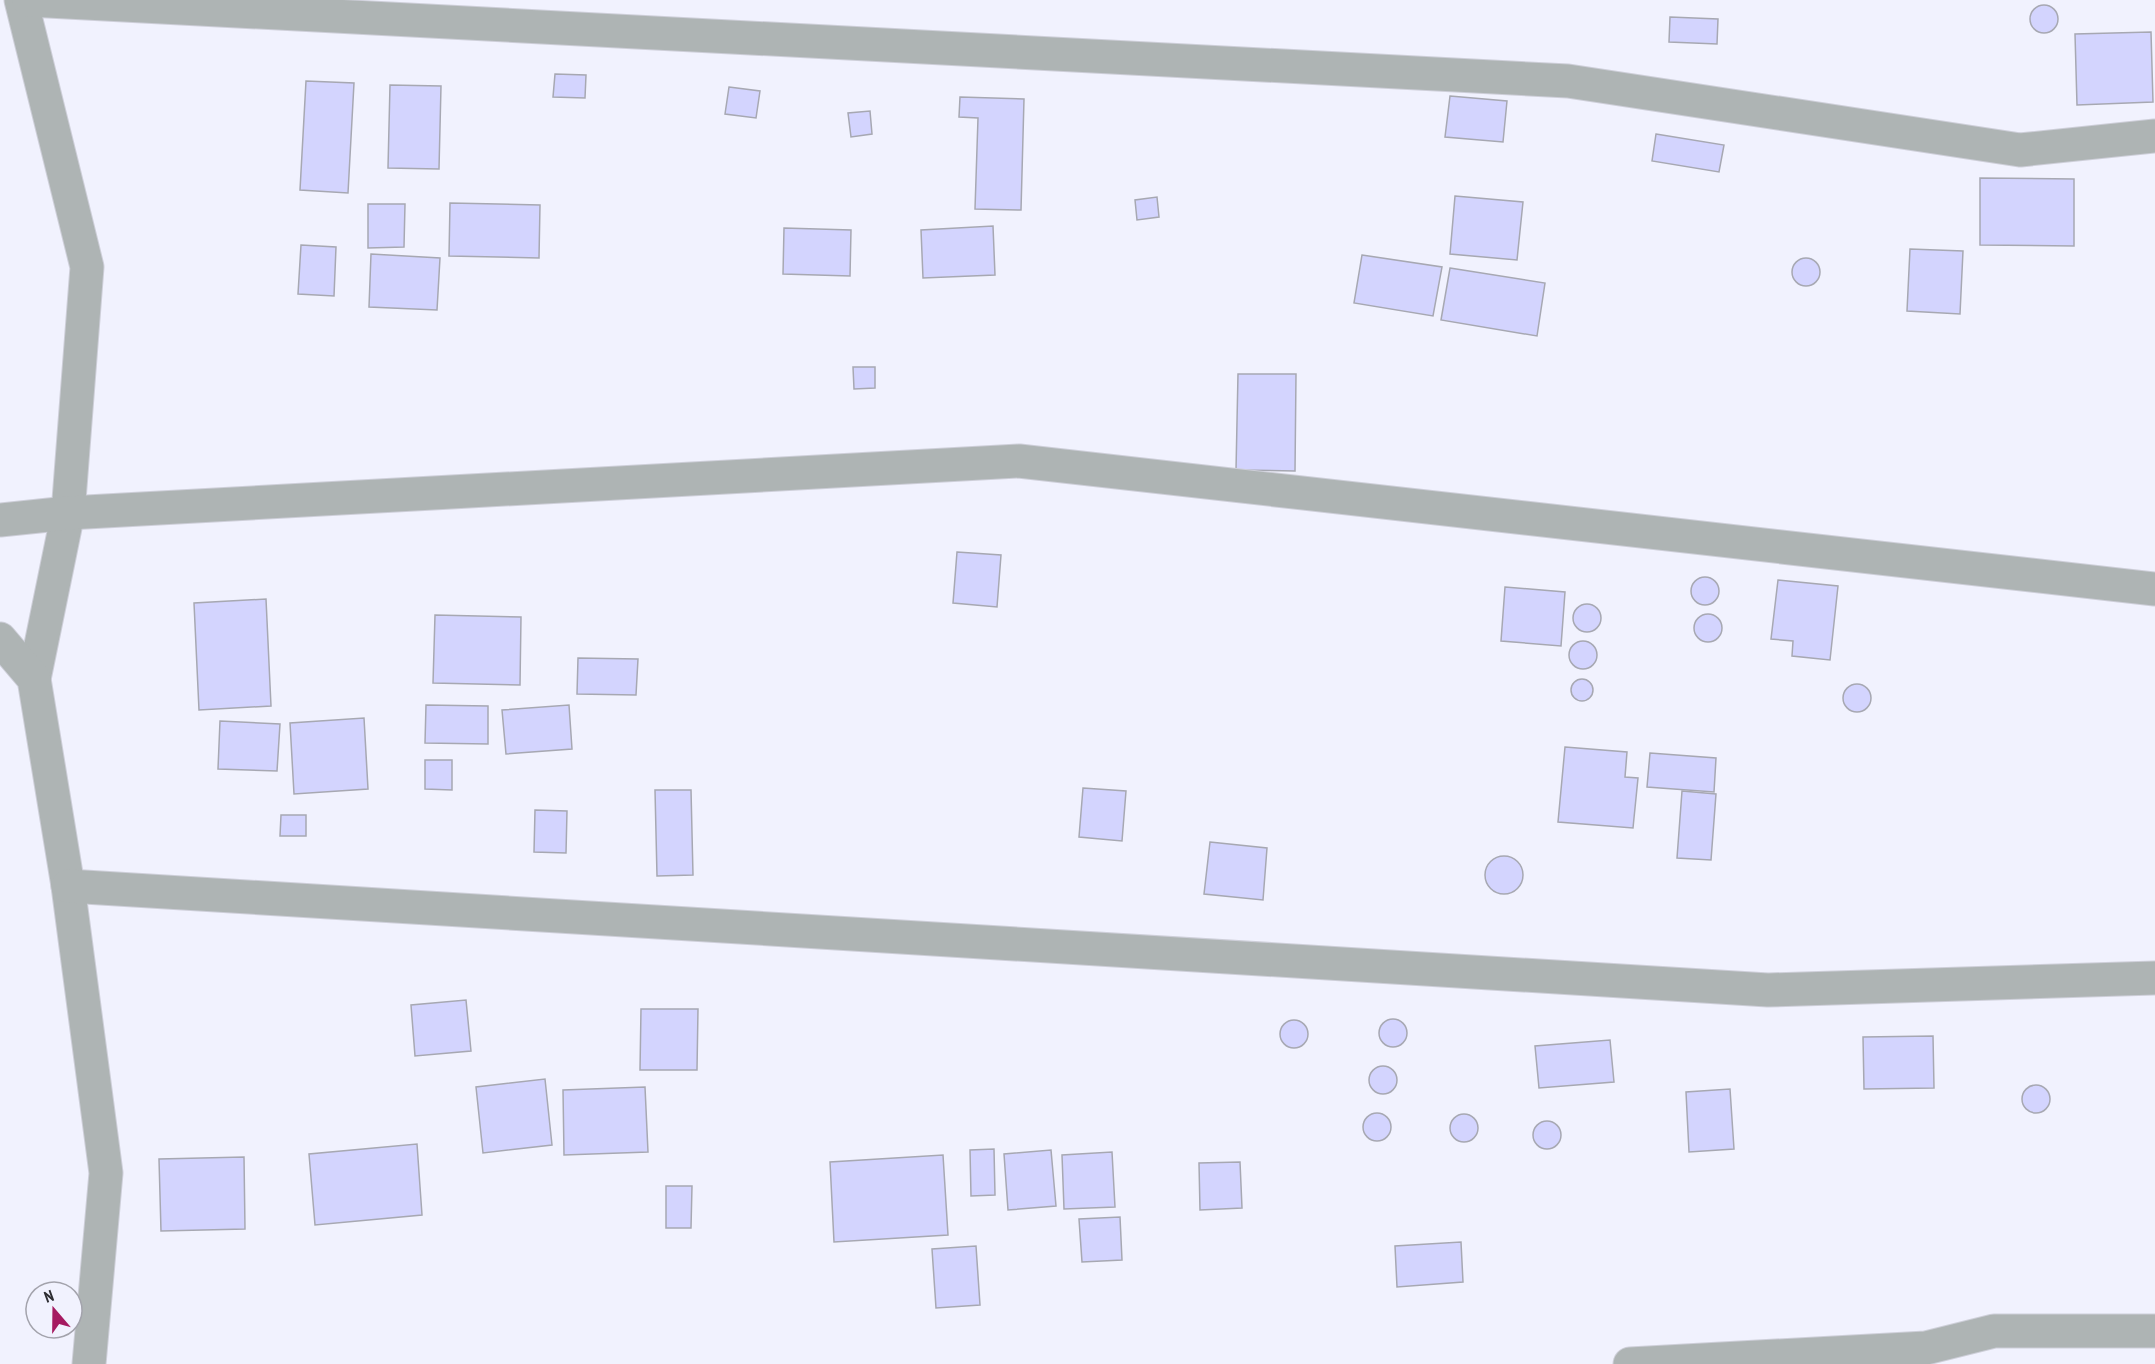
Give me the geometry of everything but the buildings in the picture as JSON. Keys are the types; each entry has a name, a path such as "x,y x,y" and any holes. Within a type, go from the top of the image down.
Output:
{"street":[{"path":"21,0 87,267 68,513 34,679 68,886 106,1173 89,1364"},
{"path":"29,0 1568,81 2020,150 2155,136"},
{"path":"0,520 68,513 1019,461 2155,589"},
{"path":"0,639 34,679"},
{"path":"68,886 1768,990 2155,978"},
{"path":"1630,1364 1778,1360 1926,1348 1994,1331 2155,1331"}]}
